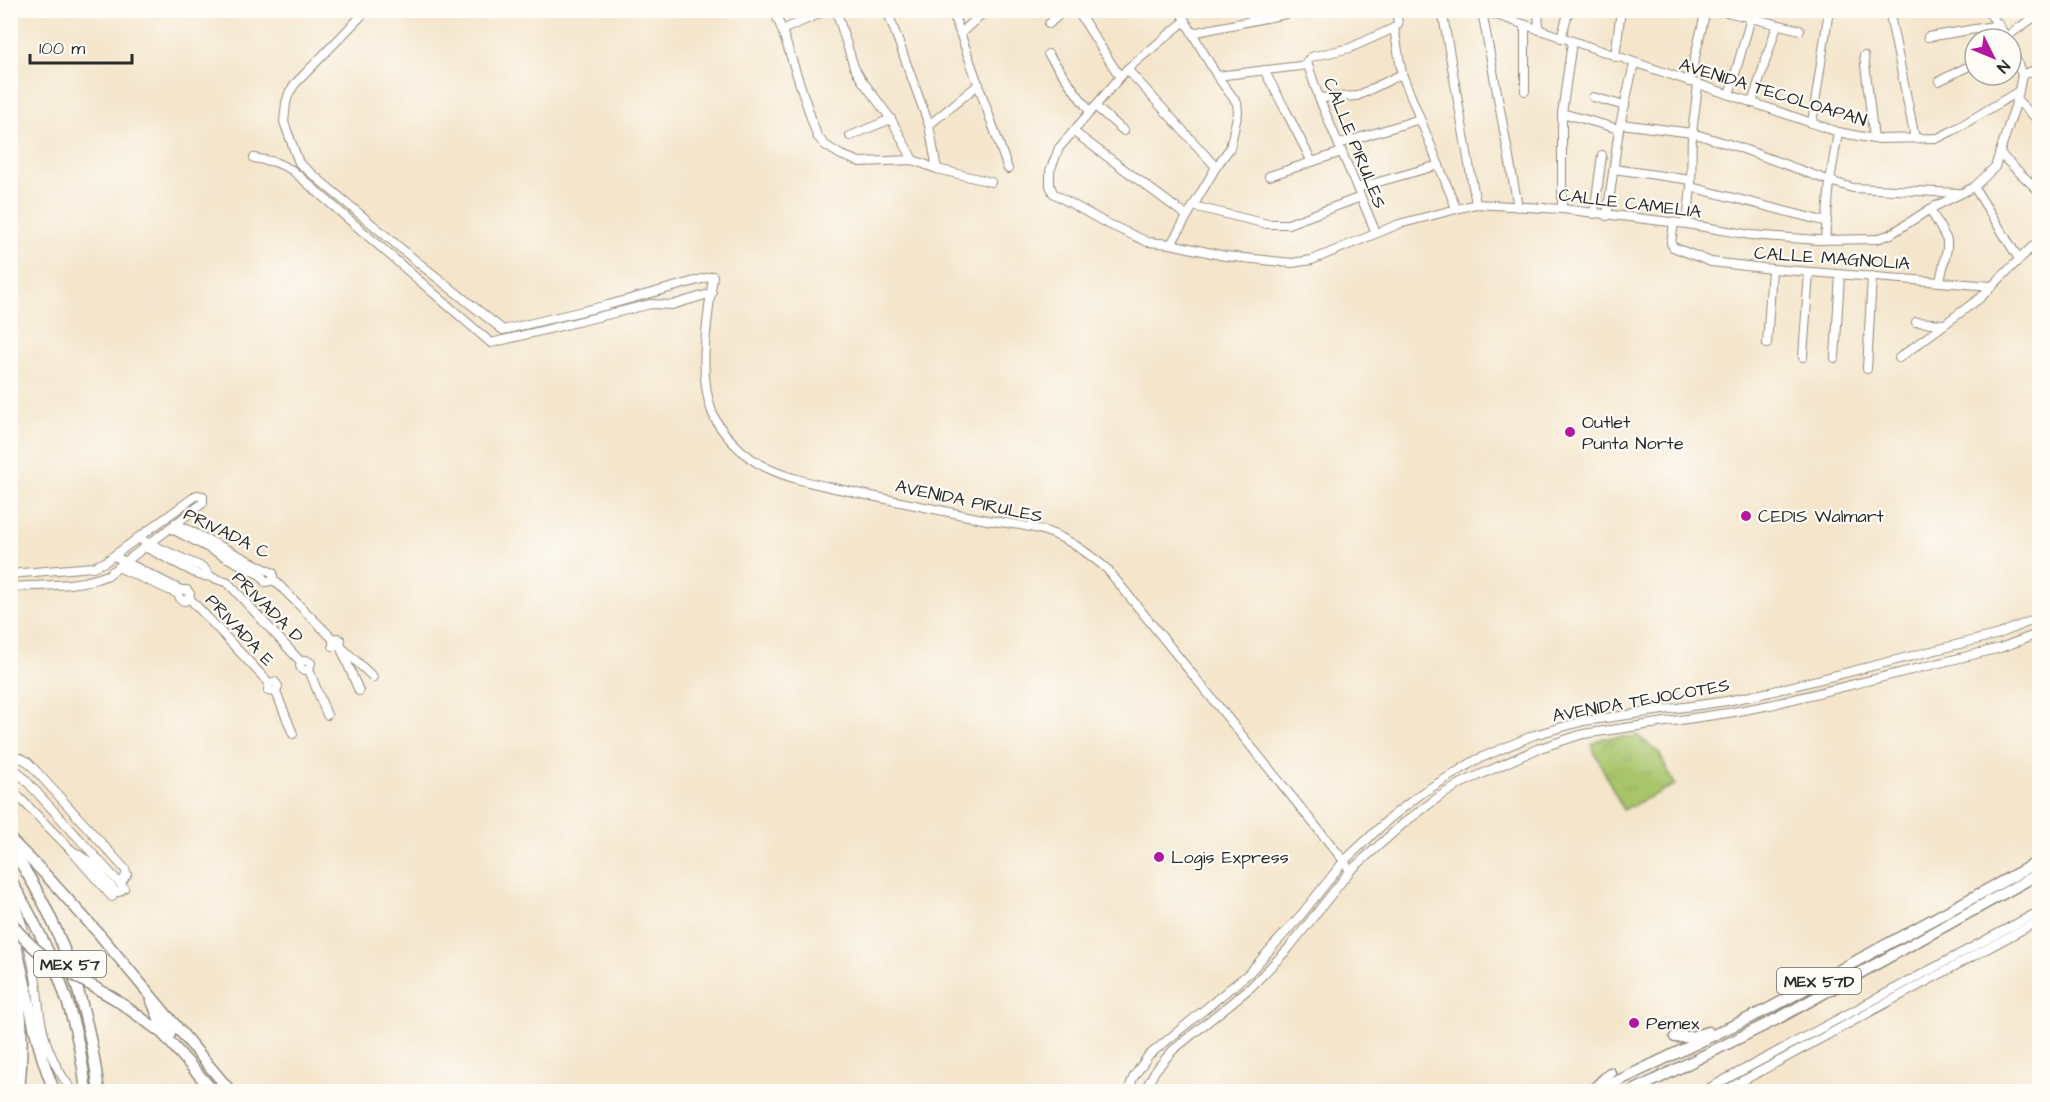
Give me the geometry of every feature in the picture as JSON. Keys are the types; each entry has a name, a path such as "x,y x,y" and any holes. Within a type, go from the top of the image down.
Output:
{"highway":[{"path":"10,839 69,901 231,1092"},
{"name":"MEX 57","path":"10,847 35,886 71,966 85,1012 99,1092"},
{"name":"MEX 57D","path":"1595,1092 1772,1007 2040,861"},
{"name":"MEX 57D","path":"1631,1092 1779,1018 2040,873"},
{"path":"10,879 42,938 65,991 79,1041 87,1092"},
{"path":"10,921 40,953 115,999 162,1033 210,1088"},
{"path":"10,925 38,1048 55,1092"},
{"name":"MEX 57","path":"10,950 19,989 21,1014 19,1092"},
{"path":"149,993 163,1026 202,1069 210,1088"},
{"path":"1675,1037 1705,1034 1772,1007"},
{"path":"10,1025 10,1067"},
{"path":"1589,1092 1610,1073"}],"street":[{"path":"367,10 289,93 284,122 299,163 410,256 503,330 609,309 651,304 672,305 711,293"},
{"path":"774,10 818,136 825,144 841,155 860,162 913,160 937,169 991,182"},
{"path":"781,29 811,14 828,10"},
{"path":"836,10 854,67 891,119 913,160"},
{"path":"887,10 929,125 937,169"},
{"path":"952,10 1008,169"},
{"path":"962,33 986,10"},
{"path":"1049,24 1064,10"},
{"path":"1077,10 1120,77"},
{"path":"1171,244 1216,166 1230,148 1238,107 1217,76 1181,10"},
{"path":"1192,33 1305,10"},
{"path":"1217,76 1308,65 1307,61 1311,57 1350,48 1394,28 1398,24 1395,10"},
{"path":"1442,10 1476,204"},
{"path":"1538,10 1539,30"},
{"path":"1561,38 1569,10"},
{"path":"1615,57 1622,10"},
{"path":"1687,224 1691,183 1693,84 1706,10"},
{"path":"1719,10 1800,30"},
{"path":"1812,123 1829,10"},
{"path":"1889,10 1915,138"},
{"path":"1986,10 1999,25"},
{"path":"1482,11 1518,207"},
{"name":"AVENIDA TECOLOAPAN","path":"1482,11 1838,132 1874,139 1938,138 2019,91"},
{"path":"2022,27 2040,13"},
{"path":"1729,95 1751,18"},
{"path":"1185,21 1127,69 1074,132 1187,216"},
{"path":"1752,103 1777,25"},
{"path":"1928,37 1999,25"},
{"path":"1525,26 1526,91"},
{"path":"1394,28 1402,74 1456,208"},
{"path":"1562,209 1562,113 1572,42"},
{"path":"1048,54 1093,109 1124,131"},
{"path":"1864,56 1874,139"},
{"path":"1607,216 1620,126 1634,64"},
{"name":"CALLE PIRULES","path":"1308,65 1319,98 1376,233"},
{"path":"2023,75 2040,68"},
{"path":"1127,69 1216,166"},
{"path":"1940,81 1963,69"},
{"path":"1264,70 1312,162"},
{"path":"1319,98 1357,96 1402,74"},
{"path":"929,125 979,84"},
{"path":"2019,91 2020,87"},
{"name":"CALLE CAMELIA","path":"1074,132 1059,148 1050,171 1050,185 1053,193 1136,238 1225,256 1292,263 1312,260 1399,224 1476,204 1562,209 1687,224 1751,235 1825,240 1877,239 1891,234 1930,209 1974,187 1995,167 2019,91"},
{"path":"1593,97 1625,106"},
{"path":"2017,100 2040,122"},
{"path":"1562,113 1620,126 1692,134 1735,146 1853,188 1960,193"},
{"path":"850,135 891,119"},
{"path":"1269,176 1312,162 1341,148 1420,119"},
{"path":"1825,240 1830,181 1838,132"},
{"path":"2000,154 2040,192"},
{"path":"1594,214 1602,155"},
{"path":"254,158 275,162 292,171 491,343 609,309"},
{"path":"292,171 299,163"},
{"path":"1357,188 1438,165"},
{"path":"1614,169 1691,183 1827,222"},
{"path":"1974,187 2019,260"},
{"path":"1193,206 1267,224 1288,224 1361,197"},
{"path":"1930,209 1947,240 1940,280"},
{"name":"CALLE MAGNOLIA","path":"1674,223 1671,243 1673,247 1711,262 1992,286"},
{"path":"1899,357 1980,298 2040,239"},
{"path":"1767,344 1772,269"},
{"path":"1803,357 1809,272"},
{"path":"1835,358 1840,274"},
{"name":"AVENIDA PIRULES","path":"609,309 714,276 704,359 706,388 712,413 727,436 745,454 763,467 782,474 922,507 1045,531 1081,547 1107,569 1344,861 1350,872"},
{"path":"1867,369 1872,276"},
{"path":"1917,322 1943,324"},
{"path":"10,573 93,567 114,556 197,495 203,496 203,503 123,565 94,580 80,583 10,587"},
{"name":"PRIVADA C","path":"162,520 265,574 263,579 268,582 273,579 333,639 341,640 340,646 359,691"},
{"name":"PRIVADA D","path":"137,538 199,575 228,583 302,662 301,668 304,671 309,670 327,715"},
{"name":"PRIVADA E","path":"114,556 123,565 179,592 179,598 183,601 189,598 269,683 277,684 276,692 293,734"},
{"name":"AVENIDA TEJOCOTES","path":"1128,1092 1133,1078 1148,1056 1249,974 1301,915 1344,861 1390,818 1422,793 1476,760 1522,739 1584,721 1770,692 1999,634 2040,617"},
{"name":"AVENIDA TEJOCOTES","path":"1144,1092 1155,1071 1173,1050 1188,1036 1235,1002 1273,964 1350,872 1404,823 1440,796 1477,776 1525,754 1583,734 1728,714 1770,705 2000,648 2040,633"},
{"name":"PRIVADA C","path":"340,646 373,677"},
{"path":"1522,739 1525,754"},
{"path":"70,849 90,862 116,892 124,888 10,761 21,758 28,762 125,869 127,874 121,883"},
{"path":"10,788 70,849 112,897"},
{"path":"10,891 24,928 46,1041 72,1089"},
{"path":"1702,1092 2040,911"},
{"path":"1722,1092 2040,920"},
{"path":"207,1062 239,1092"}],"green space":[{"path":"1638,736 1659,753 1675,785 1623,810 1591,745 1603,738"}],"place":[{"name":"Outlet Punta Norte","path":"1570,432"},
{"name":"CEDIS Walmart","path":"1746,516"},
{"name":"Logis Express","path":"1159,857"},
{"name":"Pemex","path":"1634,1023"}]}
